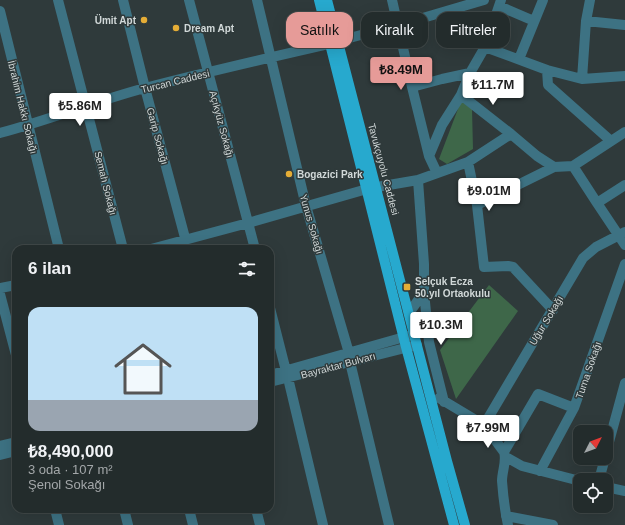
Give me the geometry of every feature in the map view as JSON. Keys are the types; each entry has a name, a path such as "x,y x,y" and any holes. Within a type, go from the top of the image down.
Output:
{"main road":[{"path":"319,0 323,12"},
{"name":"Tavukçuyolu Caddesi","path":"328,0 330,12"},
{"name":"Tavukçuyolu Caddesi","path":"336,48 372,188 415,334 428,392 465,525"},
{"name":"Tavukçuyolu Caddesi","path":"372,188 406,347 454,525"}],"street":[{"name":"Semah Sokağı","path":"58,0 122,245"},
{"name":"Garip Sokağı","path":"123,0 187,244"},
{"name":"Açıkyüz Sokağı","path":"189,0 254,245"},
{"name":"Yunus Sokağı","path":"257,0 306,206 349,358 389,525"},
{"path":"392,0 395,12"},
{"name":"Turcan Caddesi","path":"428,14 456,4 484,0"},
{"path":"519,59 543,0"},
{"path":"582,79 586,21 590,0"},
{"path":"500,3 534,21"},
{"name":"İbrahim Hakkı Sokağı","path":"0,11 58,245"},
{"path":"586,21 625,25"},
{"name":"Turcan Caddesi","path":"0,133 28,126 86,105 145,88 308,48"},
{"path":"404,48 429,156 437,173"},
{"path":"429,156 442,125 461,95 470,74 484,48"},
{"path":"488,48 547,70 582,79 625,76"},
{"path":"547,70 548,85 611,141"},
{"path":"412,87 442,79 470,74"},
{"path":"461,95 537,156 554,166"},
{"path":"477,204 554,166 574,166 625,132"},
{"path":"187,244 306,206 372,188 418,180 468,162 511,134"},
{"path":"468,162 477,204 484,267 513,267 553,310"},
{"path":"574,166 597,204 622,234 625,245"},
{"path":"418,180 424,264 424,292 429,342 444,402"},
{"path":"597,204 625,185"},
{"name":"Uğur Sokağı","path":"484,425 587,254 596,247 622,234"},
{"name":"Turna Sokağı","path":"540,471 574,408 625,264"},
{"path":"0,288 12,286"},
{"path":"409,313 424,292"},
{"path":"0,294 12,340"},
{"path":"274,324 324,525"},
{"name":"Bayraktar Bulvarı","path":"349,358 415,334"},
{"path":"406,347 417,345"},
{"name":"Bayraktar Bulvarı","path":"274,380 287,374 349,358 406,347"},
{"name":"Bayraktar Bulvarı","path":"274,375 287,374"},
{"path":"613,427 625,383"},
{"path":"428,392 484,425 505,454 522,466 573,479"},
{"path":"553,525 507,521 502,480 505,454 538,394 574,408"},
{"path":"0,446 12,443"},
{"path":"0,455 12,452"},
{"path":"613,488 625,491"},
{"path":"56,513 60,525"},
{"path":"125,513 128,525"},
{"path":"189,513 193,525"},
{"path":"257,513 260,525"}],"green space":[{"path":"461,101 472,109 473,149 447,164 439,159"},
{"path":"489,285 518,311 456,399 440,350"}],"place":[{"name":"Ümit Apt","path":"144,20"},
{"name":"Dream Apt","path":"176,28"},
{"name":"Bogazici Park","path":"289,174"},
{"name":"Selçuk Ecza 50.yıl Ortaokulu","path":"407,287"}]}
